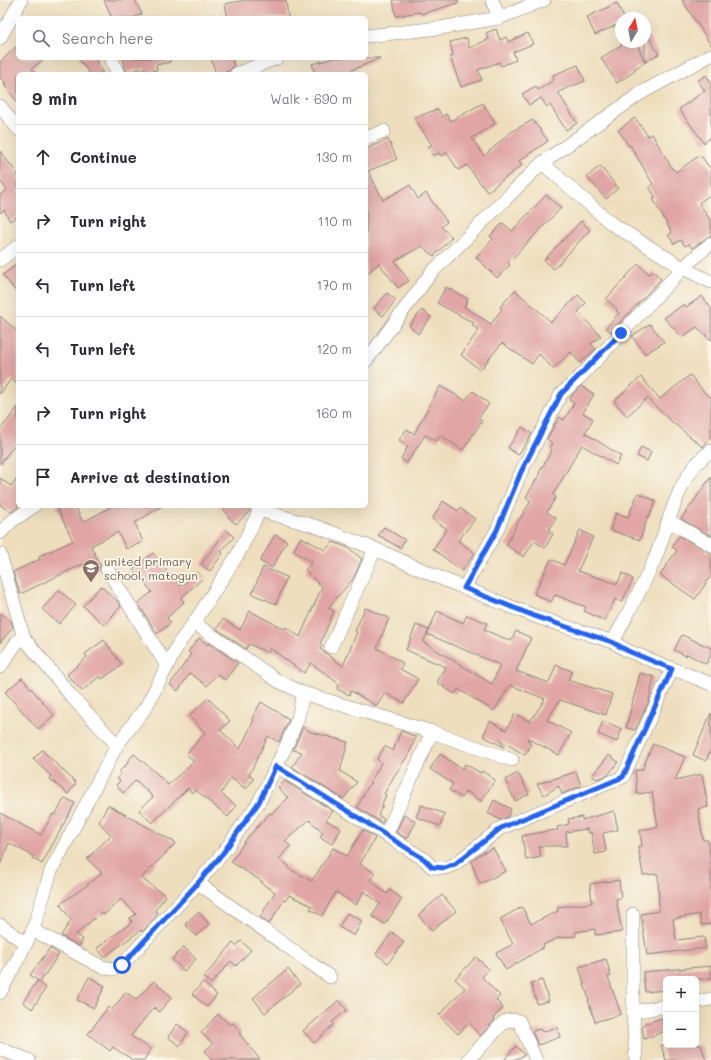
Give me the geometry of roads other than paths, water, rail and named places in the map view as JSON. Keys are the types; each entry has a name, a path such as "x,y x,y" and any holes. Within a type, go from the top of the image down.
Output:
{"street":[{"path":"0,38 20,0"},
{"path":"492,0 499,18"},
{"path":"368,36 440,28 499,18 544,0"},
{"path":"368,358 431,273 542,163 641,93 711,55"},
{"path":"112,60 117,72"},
{"path":"241,72 272,60"},
{"path":"0,106 16,126"},
{"path":"368,137 384,131"},
{"path":"542,163 612,224 683,268 711,282"},
{"path":"464,588 497,530 521,472 561,394 580,377 683,268 711,243"},
{"path":"0,260 16,248"},
{"path":"612,642 654,563 678,496 692,470 706,455 711,452"},
{"path":"0,533 12,521 31,508"},
{"path":"0,993 33,930 52,871 117,745 146,707 179,643 194,623 238,554 259,508"},
{"path":"262,508 375,548 464,588 537,617 612,642 628,651 711,684"},
{"path":"669,521 711,545"},
{"path":"331,646 375,548"},
{"path":"0,554 24,638 72,697 117,745"},
{"path":"107,569 167,666"},
{"path":"194,623 278,682 303,693 432,732 512,760"},
{"path":"0,667 17,642 24,638"},
{"path":"276,766 424,859 432,867 445,868 455,864 501,828 623,777 672,669"},
{"path":"33,930 102,967 113,969 122,965 198,883 223,853 259,802 298,718 303,693"},
{"path":"386,836 432,732"},
{"path":"198,883 330,977"},
{"path":"633,914 633,1012 636,1060"},
{"path":"0,925 25,943"},
{"path":"699,1001 711,999"},
{"path":"633,1012 663,1007"},
{"path":"468,1060 504,1022 510,1020 519,1021 536,1060"},
{"path":"0,1049 29,1060"}],"place":[{"name":"united primary school, matogun","path":"91,583"}]}
